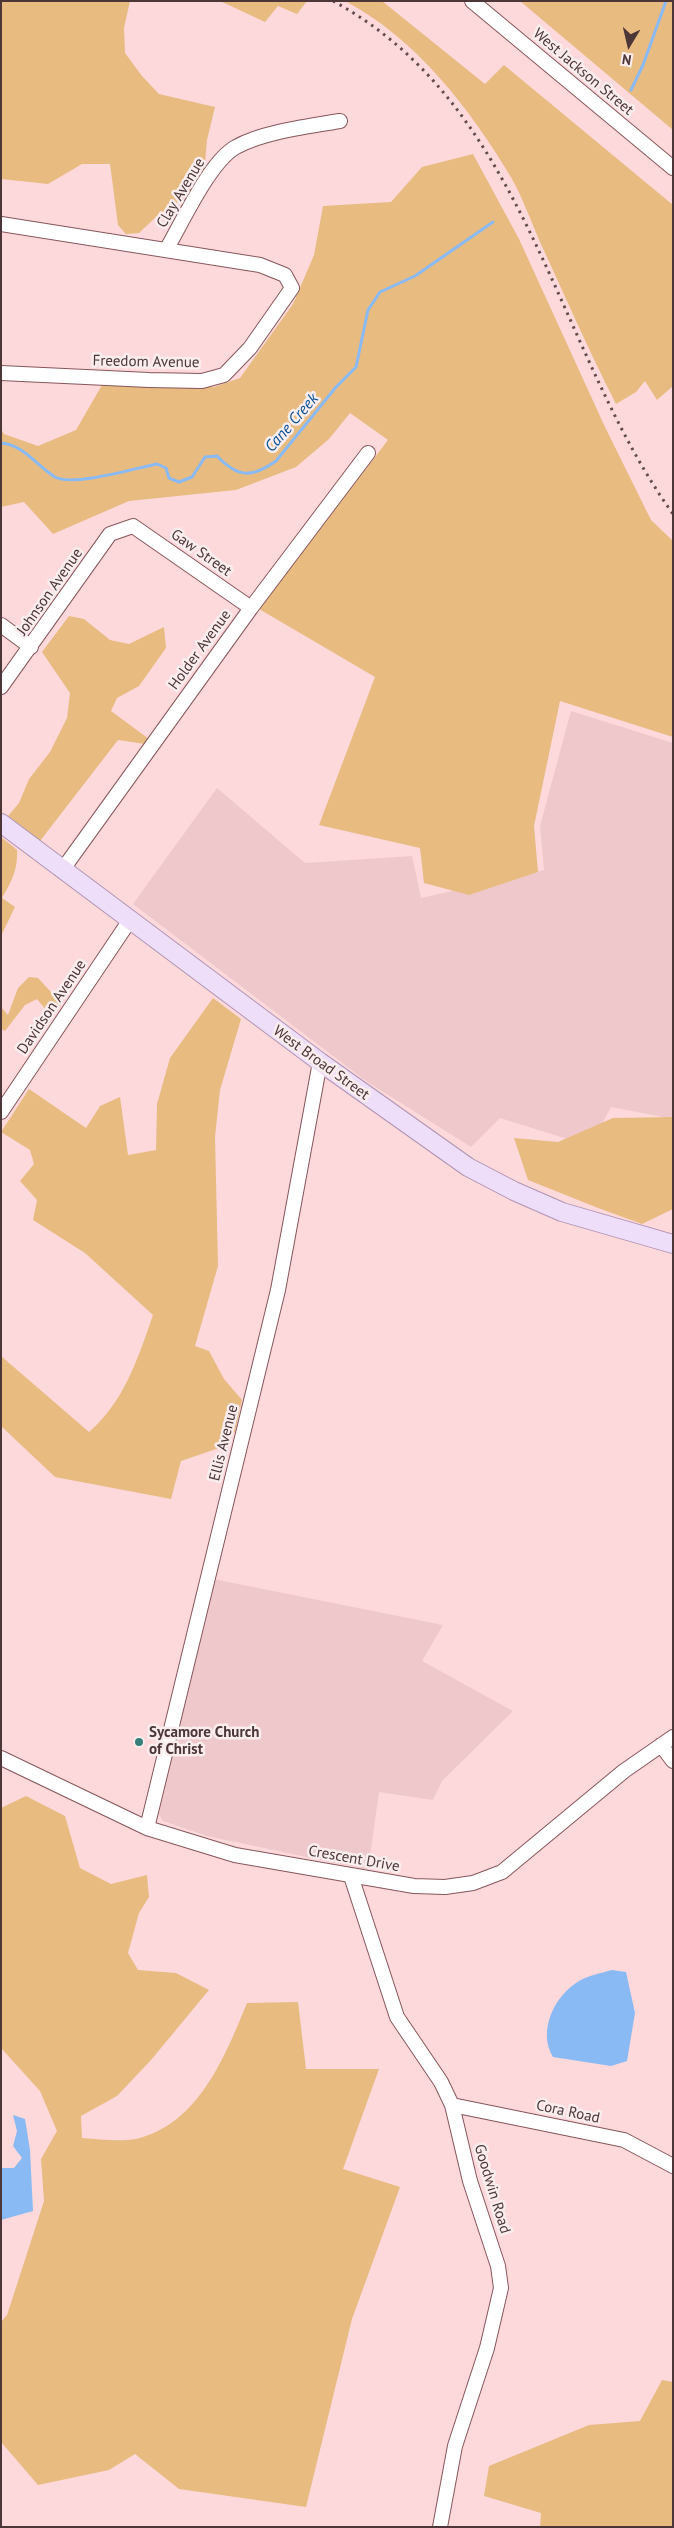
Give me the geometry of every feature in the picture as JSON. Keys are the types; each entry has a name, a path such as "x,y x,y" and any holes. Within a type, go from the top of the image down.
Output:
{"main road":[{"name":"West Broad Street","path":"1,824 320,1062 468,1167 514,1191 562,1212 673,1244"}],"street":[{"name":"West Jackson Street","path":"472,1 673,168"},
{"name":"Clay Avenue","path":"166,250 217,164 236,147 273,134 340,120"},
{"name":"Clay Avenue","path":"1,224 260,265 285,274"},
{"name":"Freedom Avenue","path":"1,373 202,381 224,375 250,348 292,288 285,274"},
{"name":"Holder Avenue","path":"63,869 251,608 368,453"},
{"name":"Gaw Street","path":"133,526 251,608"},
{"name":"Johnson Avenue","path":"1,687 110,534 133,526"},
{"path":"1,625 31,647"},
{"name":"Davidson Avenue","path":"1,1112 130,920"},
{"name":"Ellis Avenue","path":"147,1828 278,1290 320,1062"},
{"name":"Crescent Drive","path":"1,1758 147,1828 235,1855 414,1886 445,1887 473,1883 502,1872 624,1771 673,1737"},
{"path":"661,1745 673,1761"},
{"name":"Goodwin Road","path":"351,1876 396,2017 441,2082 452,2105 470,2181 498,2266 501,2288 487,2348 455,2446 440,2527"},
{"name":"Cora Road","path":"452,2105 624,2140 673,2166"}],"shaded area":[{"path":"1,1 130,1 124,28 125,53 142,76 159,94 215,107 207,140 204,174 187,196 156,217 139,233 126,234 118,225 110,164 82,164 48,184 1,179"},
{"path":"220,1 307,1 297,14 278,6 265,22"},
{"path":"345,1 382,1 485,84 504,65 673,205 673,386 657,400 645,381 636,392 616,404 577,323 520,194 479,127 440,78 419,56 396,35"},
{"path":"520,1 673,1 673,130"},
{"path":"473,154 519,239 605,427 651,520 673,541 673,737 560,701 534,826 538,872 469,895 424,883 420,848 319,825 375,677 259,609 388,440 350,413 329,439 296,467 236,490 129,501 53,534 24,502 1,507 1,429 4,434 38,446 76,430 102,385 214,387 240,378 293,304 314,255 323,206 391,202 422,167"},
{"path":"69,616 84,619 110,640 129,644 164,627 166,648 139,686 117,698 111,711 149,739 145,744 118,740 40,841 8,816 19,803 29,779 50,752 67,718 70,693 42,652"},
{"path":"571,711 673,743 673,1119 611,1107 590,1146 500,1118 471,1147 366,1081 133,904 217,788 305,863 412,856 421,898 544,870 540,826"},
{"path":"1,837 17,850 17,857 14,875 2,898 15,907 1,936"},
{"path":"29,977 38,978 62,1004 47,1024 47,1011 37,999 25,1005 5,1031 1,1029 1,1007 8,1015 18,988"},
{"path":"213,998 241,1019 220,1090 215,1137 218,1266 195,1346 209,1351 224,1379 242,1400 235,1432 219,1448 181,1461 171,1499 55,1477 1,1426 1,1356 89,1432 112,1407 121,1393 142,1347 153,1315 85,1253 33,1220 37,1200 20,1181 34,1164 30,1150 1,1132 29,1089 86,1128 100,1106 120,1097 128,1155 156,1150 157,1104 170,1058"},
{"path":"673,1117 673,1209 642,1224 528,1180 514,1138 558,1142 613,1118"},
{"path":"213,1579 443,1625 422,1661 513,1711 442,1781 433,1800 379,1792 368,1870 207,1836 163,1821 159,1814"},
{"path":"26,1796 65,1816 80,1868 111,1884 147,1875 149,1897 139,1913 128,1953 138,1970 176,1973 209,1990 151,2060 117,2096 81,2116 82,2138 136,2139 158,2131 177,2119 207,2085 219,2065 247,2003 298,2002 306,2069 379,2069 343,2169 400,2187 352,2319 306,2507 179,2489 135,2454 109,2470 38,2485 1,2442 1,2322 7,2315 44,2201 41,2159 57,2131 40,2091 1,2048 1,1808"},
{"path":"662,2380 673,2382 673,2527 540,2527 541,2513 484,2496 489,2466 589,2425 640,2421"}],"water":[{"path":"612,1970 626,1972 635,2013 627,2061 611,2066 553,2057 547,2036 551,2014 556,2004 570,1987 579,1981"},
{"path":"13,2115 25,2119 30,2150 33,2211 1,2220 1,2168 14,2168 22,2158 13,2146 17,2131"}],"waterway":[{"name":"Cane Creek","path":"631,90 643,65 666,1"},
{"name":"Cane Creek","path":"1,443 16,447 55,477 64,479 90,478 157,464 166,468 169,478 179,482 192,477 205,457 217,456 239,472 252,473 267,467 276,461 336,387 356,367 368,310 380,292 415,276 493,222"}],"railway":[{"path":"333,1 398,46 451,102 494,166 531,235 597,379 632,449 673,514"}],"place":[{"name":"Sycamore Church of Christ","path":"139,1742"}]}
